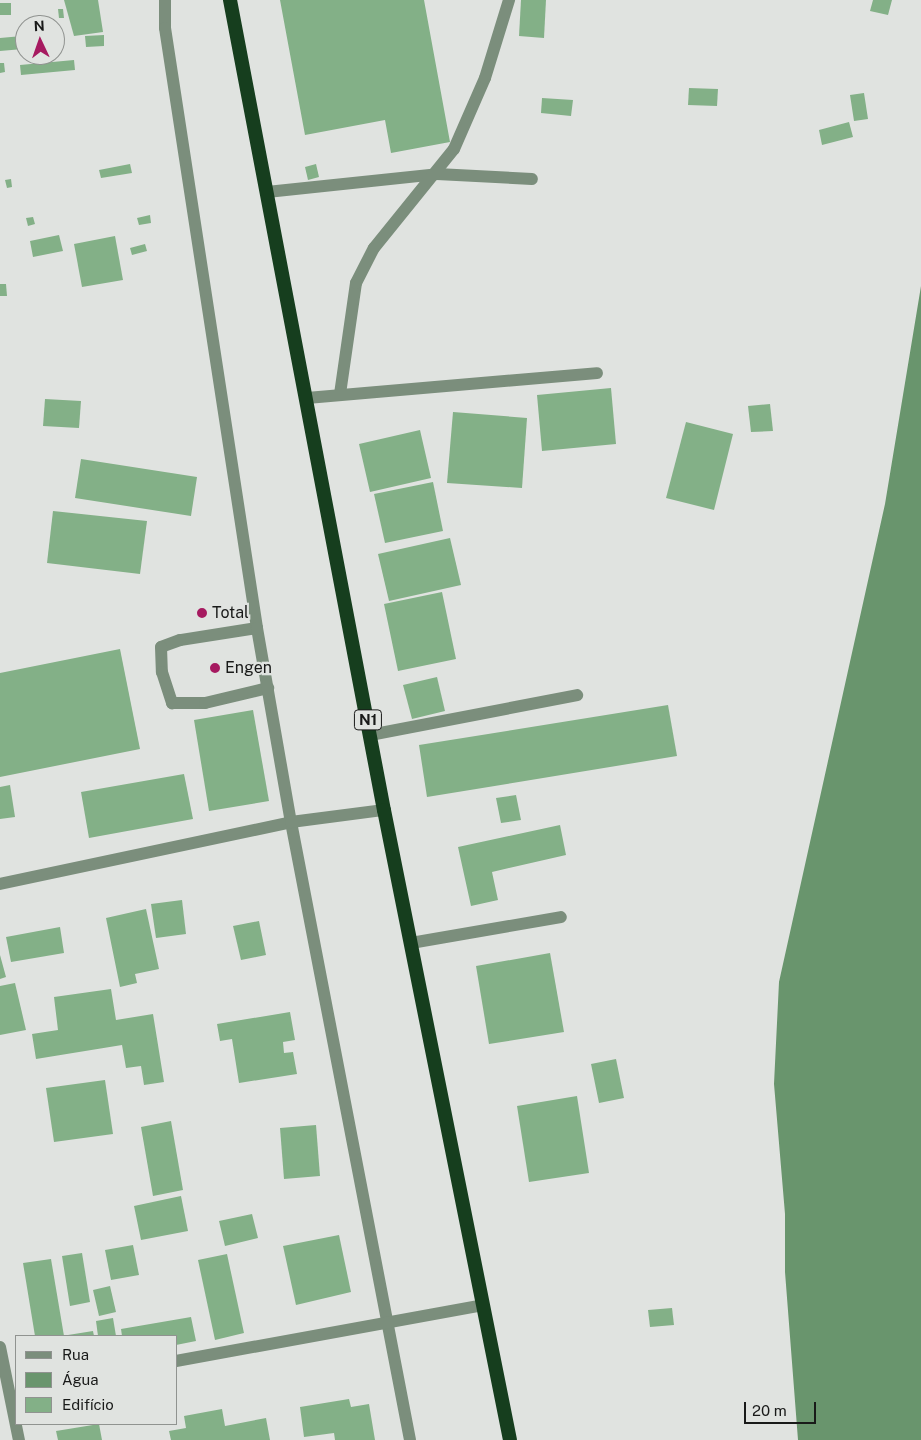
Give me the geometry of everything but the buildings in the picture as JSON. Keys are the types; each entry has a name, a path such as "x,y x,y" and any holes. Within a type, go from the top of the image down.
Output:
{"highway":[{"name":"N1","path":"230,0 384,810 510,1440"}],"street":[{"path":"165,0 165,28 257,628 291,822 390,1323 410,1440"},
{"path":"340,394 356,284 374,248 437,174 454,149 485,78 509,0"},
{"path":"267,192 437,174 532,178"},
{"path":"307,398 596,373"},
{"path":"257,628 180,640 161,647 162,672 172,703 205,703 268,688"},
{"path":"370,735 577,695"},
{"path":"0,884 291,822 384,810"},
{"path":"411,943 561,917"},
{"path":"178,1361 483,1305"},
{"path":"0,1347 15,1422"},
{"path":"16,1425 19,1440"}],"water":[{"path":"921,286 921,1440 798,1440 785,1272 785,1214 774,1084 779,982 885,504"}],"place":[{"name":"Total","path":"202,613"},
{"name":"Engen","path":"215,668"}]}
